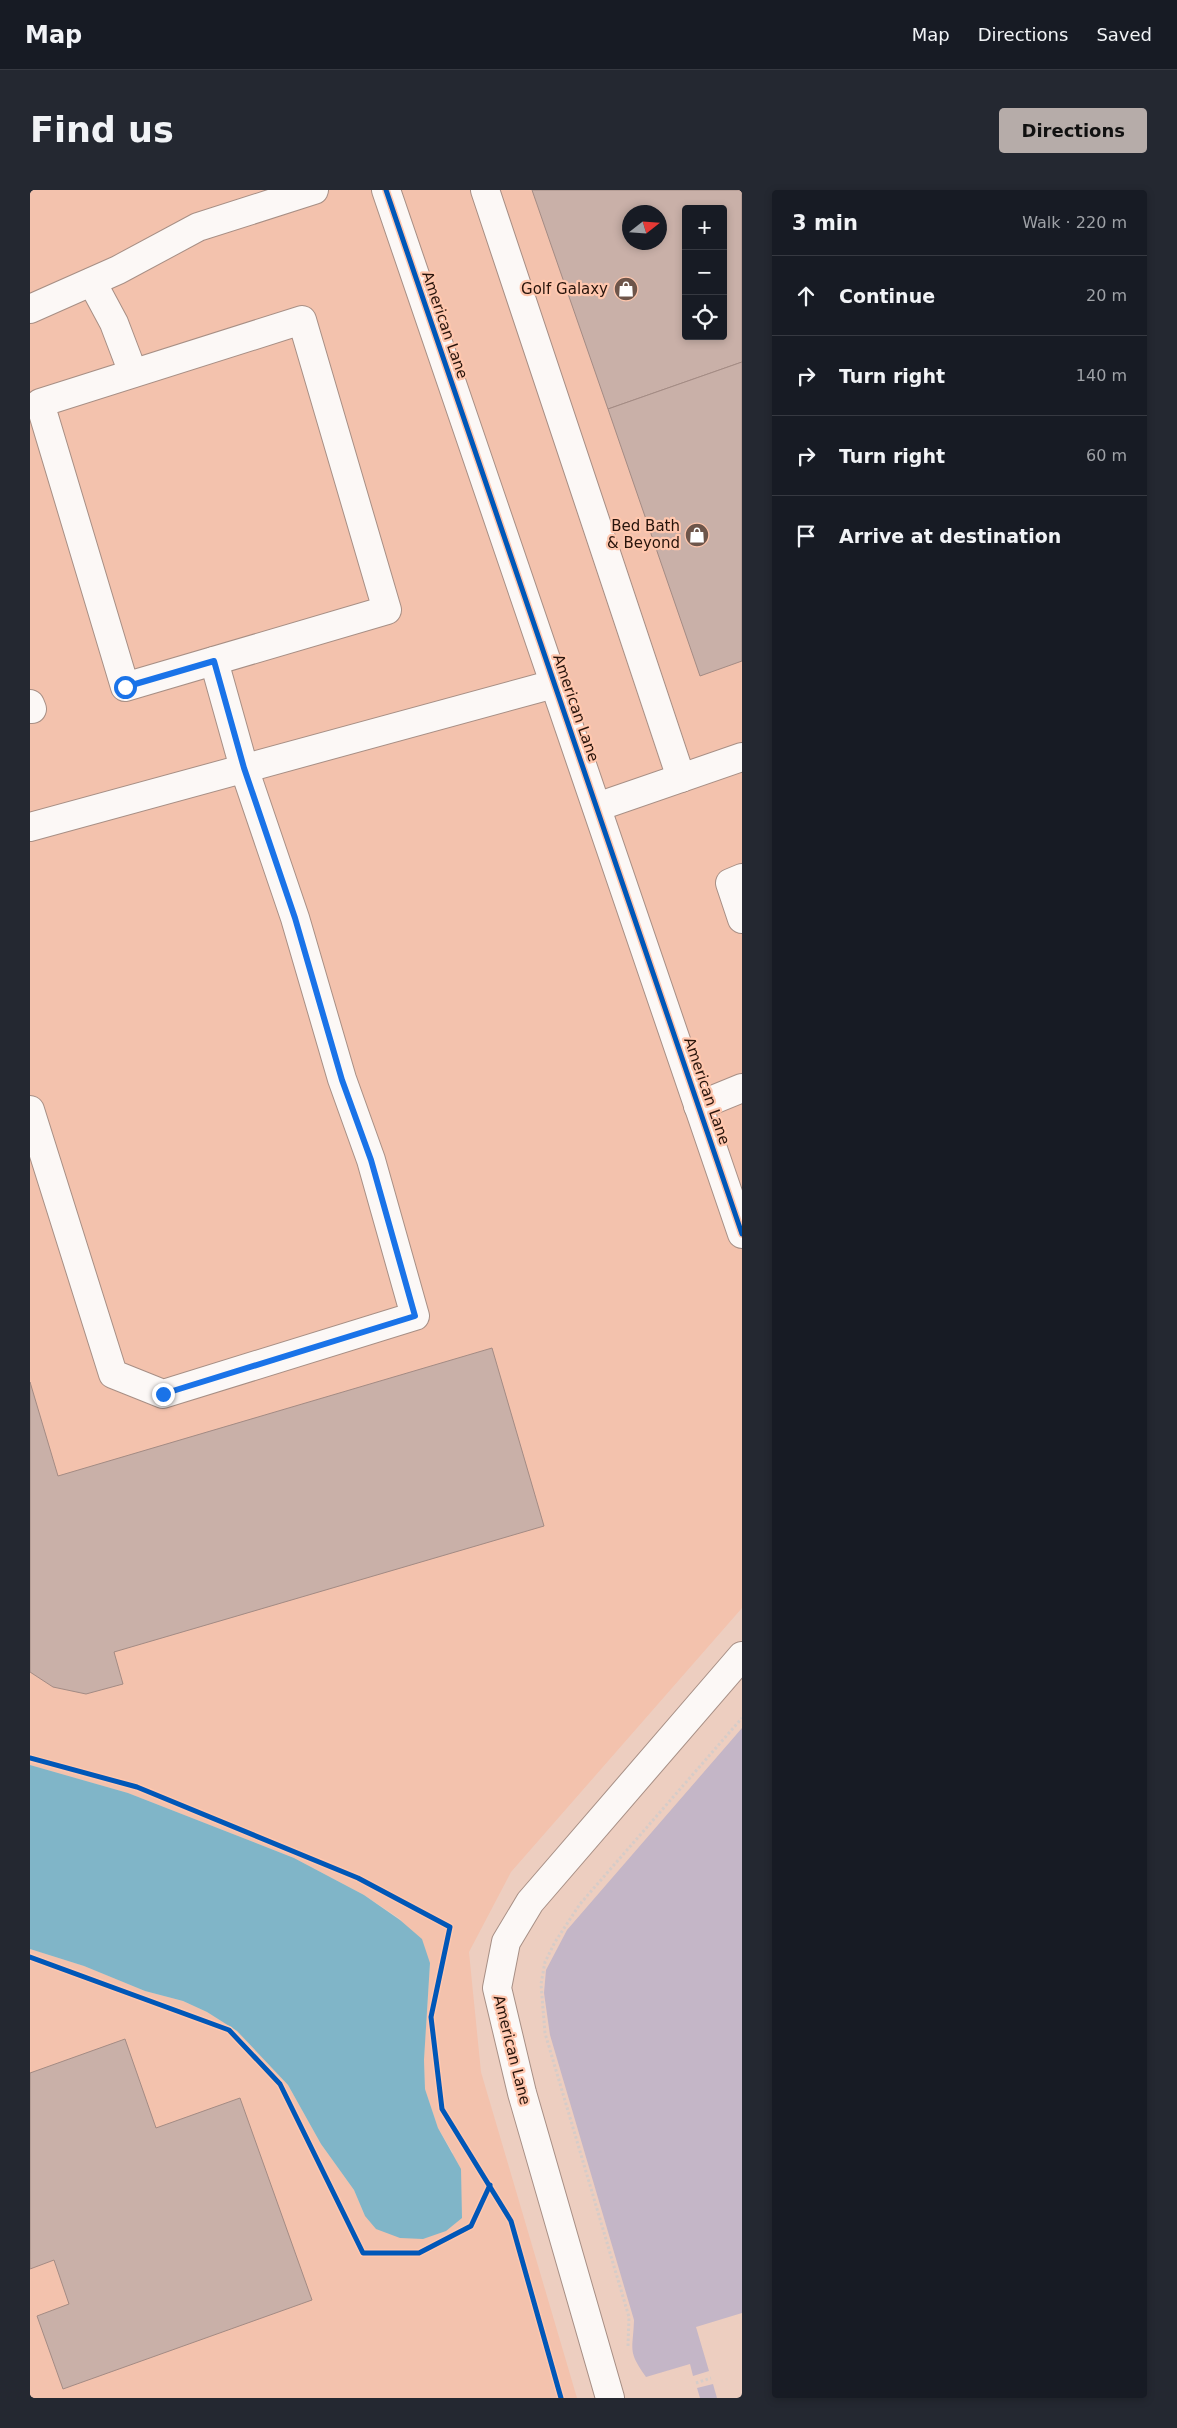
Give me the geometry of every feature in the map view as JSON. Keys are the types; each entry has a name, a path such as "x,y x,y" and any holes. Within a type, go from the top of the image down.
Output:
{"street":[{"path":"30,309 92,282 198,227 314,190"},
{"name":"American Lane","path":"386,190 742,1234"},
{"path":"485,190 681,778"},
{"path":"92,282 114,323 133,374"},
{"path":"302,320 387,610 125,687 40,403 133,374 302,320"},
{"path":"30,1110 113,1374 163,1394 415,1316 371,1160 342,1080 295,918 244,768 214,661"},
{"path":"30,827 554,684"},
{"path":"597,807 742,757"},
{"path":"742,878 730,882 742,919"},
{"path":"698,1106 742,1088"},
{"name":"American Lane","path":"610,2398 522,2093 497,1988 506,1942 530,1902 742,1656"}],"path":[{"path":"628,2350 629,2317 545,2033 541,1984 546,1962 555,1942 576,1910 742,1718"},
{"path":"696,2382 711,2378"}],"shaded area":[{"path":"30,190 742,190 742,1608 511,1872 469,1952 481,2072 577,2398 30,2398 30,1949 84,1966 145,1991 183,2001 207,2012 237,2031 288,2085 321,2144 354,2190 365,2216 453,2153 438,2128 425,2089 424,2060 430,1963 400,1919 364,1895 294,1858 128,1793 30,1765"},
{"path":"742,1728 742,2313 696,2327 709,2371 693,2376 690,2364 646,2377 636,2361 632,2350 634,2320 550,2035 544,1993 546,1970 567,1930"},
{"path":"713,2384 717,2398 700,2398 697,2388"}],"water":[{"path":"30,1765 128,1793 294,1858 364,1895 400,1920 422,1939 430,1963 424,2060 425,2089 438,2128 461,2169 462,2218 446,2231 423,2239 400,2238 376,2229 365,2216 354,2190 321,2144 288,2085 237,2031 207,2012 183,2001 145,1991 84,1966 30,1949"}],"building":[{"name":"Golf Galaxy","path":"532,190 742,190 742,362 608,409"},
{"name":"Bed Bath & Beyond","path":"742,362 742,661 700,676 608,409"},
{"path":"492,1348 544,1526 114,1652 123,1684 86,1694 53,1687 30,1672 30,1382 58,1476"},
{"path":"125,2039 156,2128 240,2098 312,2300 63,2389 37,2316 69,2304 54,2260 30,2269 30,2073"}],"cycle path":[{"path":"386,190 742,1234"},
{"path":"30,1758 137,1787 358,1878 450,1927 431,2017 442,2109 511,2221 561,2398"},
{"path":"30,1957 229,2030 280,2084 363,2253 419,2253 471,2226 490,2185"}],"place":[{"name":"Golf Galaxy","path":"626,289"},
{"name":"Bed Bath & Beyond","path":"697,535"}],"route":[{"path":"125,687 214,661 244,768 295,918 342,1080 371,1160 415,1316 163,1394"}]}
